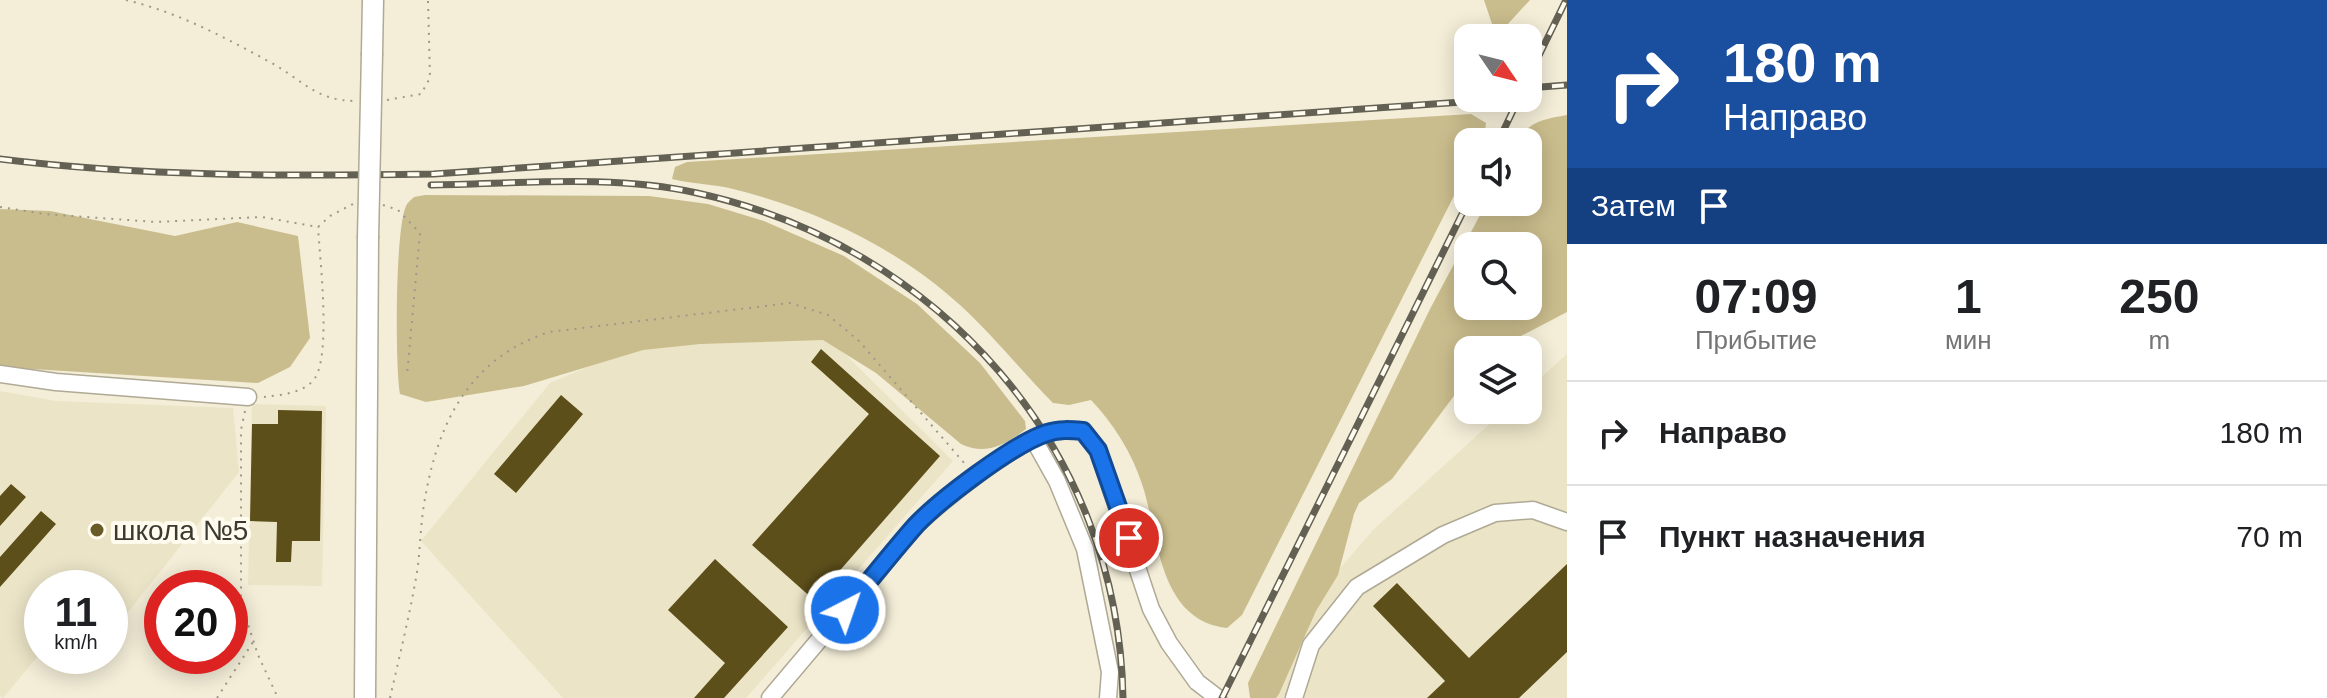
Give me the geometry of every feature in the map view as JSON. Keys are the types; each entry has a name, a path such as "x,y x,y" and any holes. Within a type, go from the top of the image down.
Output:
{"main road":[{"path":"365,698 373,0"}],"street":[{"path":"0,374 56,382 248,397"},
{"path":"770,698 917,524 977,477 1034,440 1045,434 1066,430 1083,431 1098,450 1151,609 1169,643 1197,682 1218,698"},
{"path":"1034,440 1057,481 1085,549 1110,672 1108,698"},
{"path":"1294,698 1311,645 1357,587 1443,535 1495,513 1533,510 1567,522"}],"path":[{"path":"126,0 154,7 211,30 276,65 310,91 336,101 365,101"},
{"path":"379,100 421,94 430,78 428,0"},
{"path":"278,698 253,641 241,603 241,430 248,397 266,397 300,390 315,379 323,355 318,227 330,216 358,203"},
{"path":"381,204 398,210 420,233 407,375"},
{"path":"0,207 44,214 156,222 262,217 318,227"},
{"path":"390,698 416,577 424,509 436,450 450,416 471,382 488,365 524,340 549,332 790,303 828,315 859,341 977,477"},
{"path":"217,698 253,641"}],"shaded area":[{"path":"1484,0 1530,0 1508,24 1492,24"},
{"path":"1471,114 1486,123 1485,128 1454,128 1454,196 1242,615 1227,628 1204,622 1187,609 1174,592 1158,549 1138,472 1121,439 1091,400 1069,405 1053,403 960,305 882,248 795,208 725,187 672,179 675,167 687,162"},
{"path":"1567,115 1567,312 1521,336 1454,336 1454,396 1392,479 1359,503 1338,575 1316,611 1279,694 1276,698 1250,698 1248,683 1454,264 1454,320 1542,320 1542,232 1471,232 1480,216 1542,216 1542,128 1528,128 1544,120"},
{"path":"649,196 708,204 764,221 844,256 917,304 980,363 1025,421 1026,429 1011,440 987,449 961,444 876,373 823,340 700,344 643,350 524,386 426,402 400,394 397,298 402,220 408,203 414,197"},
{"path":"0,209 50,211 175,236 237,222 298,236 310,338 290,367 258,383 0,367"},
{"path":"657,337 828,337 953,461 746,698 563,698 421,541 550,383"},
{"path":"1567,354 1567,698 1250,698 1280,638 1373,530 1490,424 1542,424 1542,376"},
{"name":"школа №5","path":"0,391 56,401 233,408 239,472 161,570 144,570 144,592 128,612 128,570 24,570 24,673 3,698 0,696"},
{"path":"252,404 326,406 322,586 248,585"}],"building":[{"path":"821,349 940,456 814,600 752,545 869,414 811,362"},
{"path":"561,395 583,414 516,493 494,474"},
{"path":"278,410 322,411 320,541 292,541 291,562 276,562 277,522 250,521 252,424 278,424"},
{"path":"11,484 26,497 0,526 0,496"},
{"path":"41,511 56,524 0,587 0,557"},
{"path":"715,559 788,627 724,698 694,698 725,663 668,610"},
{"path":"1567,564 1567,652 1519,698 1427,698 1445,681 1373,606 1397,583 1469,658"}],"railway":[{"path":"1542,49 1566,0"},
{"path":"1542,87 1567,85"},
{"path":"0,159 162,172 434,174 1454,103"},
{"path":"1505,128 1512,112"},
{"path":"431,185 598,182 697,193 784,220 865,259 937,310 999,371 1050,442 1089,521 1113,606 1123,698"},
{"path":"1222,698 1461,216"}],"place":[{"name":"школа №5","path":"97,530"}],"route":[{"path":"845,610 917,524 942,502 1045,434 1083,431 1098,450 1129,538"}]}
